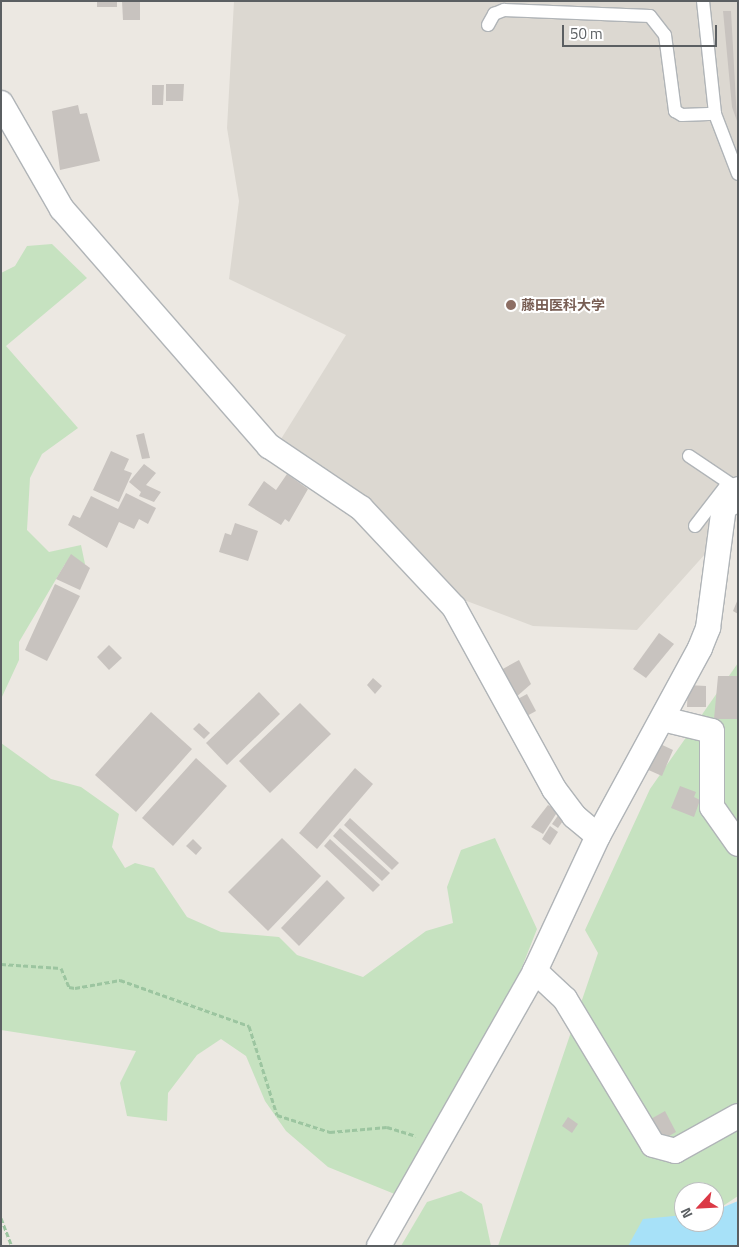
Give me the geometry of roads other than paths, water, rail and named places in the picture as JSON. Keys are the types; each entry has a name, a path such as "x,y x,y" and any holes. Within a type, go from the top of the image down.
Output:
{"street":[{"path":"1,103 62,209 262,439 361,508 444,596 504,694 554,789 574,816 598,836"},
{"path":"379,1246 534,971 598,836 663,719 705,634 724,507 736,489"},
{"path":"663,719 712,731 712,807 738,844"},
{"path":"534,971 565,999 653,1145 675,1152 738,1116"}],"lane":[{"path":"703,1 715,114 738,174"},
{"path":"488,26 494,14 504,10 650,16 665,34 676,111 682,115 715,114"},
{"path":"688,456 736,489 713,500 695,526"}],"water":[{"path":"738,1201 738,1246 628,1246 643,1219 674,1216 674,1232 724,1232 724,1207"}],"place":[{"name":"藤田医科大学","path":"511,305"}]}
